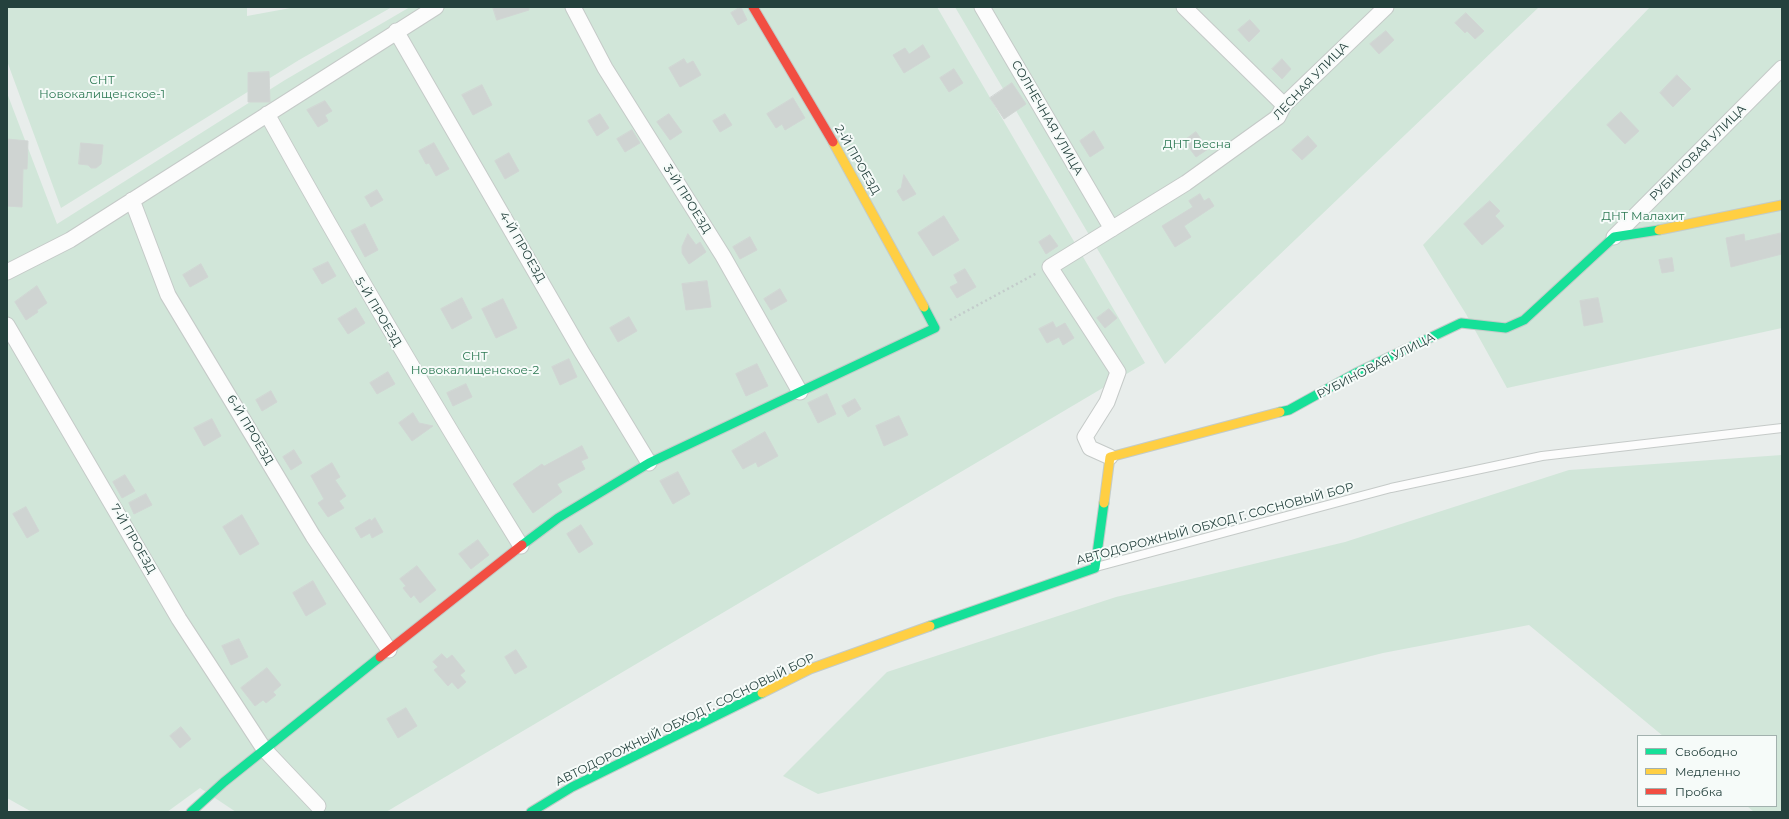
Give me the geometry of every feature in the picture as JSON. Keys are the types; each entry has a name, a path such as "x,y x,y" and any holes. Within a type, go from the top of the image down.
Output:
{"street":[{"path":"7,272 70,240 436,7"},
{"name":"3-Й ПРОЕЗД","path":"573,7 605,68 723,256 800,392"},
{"name":"2-Й ПРОЕЗД","path":"753,7 849,169 936,328"},
{"name":"СОЛНЕЧНАЯ УЛИЦА","path":"982,7 1112,229"},
{"path":"1184,7 1284,105"},
{"name":"ЛЕСНАЯ УЛИЦА","path":"1050,266 1186,183 1278,117 1284,105 1386,7"},
{"name":"4-Й ПРОЕЗД","path":"396,32 581,350 649,463"},
{"name":"РУБИНОВАЯ УЛИЦА","path":"1110,457 1289,410 1356,373 1462,323 1506,328 1524,320 1614,237 1782,68"},
{"name":"5-Й ПРОЕЗД","path":"266,114 350,264 441,418 521,546"},
{"name":"6-Й ПРОЕЗД","path":"132,200 168,295 313,536 388,650"},
{"path":"1614,237 1684,226 1782,205"},
{"path":"1050,266 1118,372 1107,402 1085,437 1090,448 1110,457 1094,568"},
{"name":"7-Й ПРОЕЗД","path":"7,325 179,619 264,750 318,806"},
{"path":"191,812 224,782 388,650 558,518 649,463 936,328"},
{"name":"АВТОДОРОЖНЫЙ ОБХОД Г. СОСНОВЫЙ БОР","path":"530,812 572,787 810,669 1094,568"}],"lane":[{"name":"АВТОДОРОЖНЫЙ ОБХОД Г. СОСНОВЫЙ БОР","path":"1094,568 1391,488 1542,456 1782,428"}],"path":[{"path":"936,328 1050,266"}],"green space":[{"name":"СНТ Новокалищенское-1","path":"7,7 247,7 247,16 296,7 392,7 299,60 61,208 7,61"},
{"name":"СНТ Новокалищенское-2","path":"410,7 937,7 1145,363 386,812 236,812 200,788 167,812 32,812 7,798 7,93 57,224 285,80"},
{"name":"ДНТ Весна","path":"955,7 1539,7 1165,364"},
{"name":"ДНТ Малахит","path":"1650,7 1782,7 1782,328 1507,388 1466,314 1423,245"},
{"path":"1782,455 1782,812 1754,812 1748,807 1777,807 1777,735 1662,735 1529,625 1383,653 818,794 783,776 887,672 1116,597 1345,542 1569,470"}],"building":[{"path":"493,7 529,7 529,10 497,20"},
{"path":"741,7 747,20 738,25 731,13"},
{"path":"1466,13 1484,31 1475,39 1467,31 1465,33 1455,23"},
{"path":"1250,20 1260,31 1249,42 1238,30"},
{"path":"1386,31 1394,40 1379,54 1370,44"},
{"path":"923,45 930,57 904,73 893,55 905,48 909,54"},
{"path":"684,59 687,64 693,61 701,75 680,87 669,68"},
{"path":"1282,59 1291,69 1282,79 1272,69"},
{"path":"954,69 963,83 949,92 940,78"},
{"path":"269,72 270,102 248,102 248,73"},
{"path":"1677,75 1691,89 1673,107 1660,93"},
{"path":"1012,83 1026,104 1004,119 990,98"},
{"path":"482,85 492,105 473,115 462,95"},
{"path":"793,98 805,118 785,130 782,124 776,128 767,114"},
{"path":"325,101 332,111 325,115 328,121 318,127 307,110"},
{"path":"1621,112 1639,131 1625,144 1607,125"},
{"path":"600,114 609,128 597,136 588,121"},
{"path":"669,114 682,132 670,140 657,122"},
{"path":"725,114 732,125 720,132 713,121"},
{"path":"632,130 640,143 625,152 617,139"},
{"path":"1094,131 1104,148 1090,157 1080,141"},
{"path":"1196,132 1208,149 1196,157 1184,141"},
{"path":"1308,136 1317,146 1302,160 1292,150"},
{"path":"7,139 28,141 27,169 23,169 22,207 7,206"},
{"path":"81,143 103,145 101,164 96,168 79,164"},
{"path":"434,143 449,169 436,176 429,163 426,164 419,151"},
{"path":"509,153 519,171 505,179 495,161"},
{"path":"904,175 916,194 903,201 897,191 901,188"},
{"path":"377,190 383,200 371,207 365,197"},
{"path":"1200,194 1204,201 1209,198 1214,206 1184,226 1191,237 1175,247 1162,226 1193,207 1189,201"},
{"path":"1490,201 1500,211 1495,216 1504,226 1482,245 1464,224"},
{"path":"944,216 959,240 933,256 918,233"},
{"path":"365,224 378,250 365,257 351,231"},
{"path":"1782,233 1782,254 1731,267 1726,238 1744,234 1745,241"},
{"path":"688,234 696,245 700,242 706,252 689,264 682,253 682,247"},
{"path":"1050,235 1058,246 1046,254 1039,242"},
{"path":"750,237 757,250 740,259 733,247"},
{"path":"1672,258 1674,271 1662,273 1659,260"},
{"path":"328,262 336,276 322,284 313,269"},
{"path":"201,264 208,277 190,287 183,275"},
{"path":"965,269 976,287 957,298 950,287 958,283 954,275"},
{"path":"707,281 711,307 686,310 682,284"},
{"path":"37,286 47,303 37,310 38,312 26,320 15,302"},
{"path":"780,289 787,301 771,310 764,299"},
{"path":"462,298 472,318 452,329 441,309"},
{"path":"1598,298 1603,322 1584,326 1580,301"},
{"path":"503,299 517,328 496,338 482,309"},
{"path":"356,308 365,323 348,334 338,319"},
{"path":"1109,309 1117,318 1105,328 1097,318"},
{"path":"629,317 637,331 618,342 610,328"},
{"path":"1053,322 1056,328 1065,323 1074,338 1063,345 1059,337 1047,343 1039,329"},
{"path":"569,359 577,377 560,385 552,367"},
{"path":"757,364 768,386 746,396 736,374"},
{"path":"388,372 395,384 377,394 370,383"},
{"path":"466,384 472,397 453,406 447,393"},
{"path":"271,391 277,402 262,411 256,400"},
{"path":"827,394 836,414 818,423 808,403"},
{"path":"855,399 861,409 848,417 842,406"},
{"path":"413,413 419,423 433,426 412,441 399,423"},
{"path":"899,416 908,435 884,446 876,426"},
{"path":"212,419 221,436 204,446 194,428"},
{"path":"765,432 778,456 758,467 756,462 743,469 732,451"},
{"path":"582,446 588,458 581,461 585,469 557,484 562,492 533,513 513,484 542,464 544,466"},
{"path":"294,450 302,463 291,470 283,457"},
{"path":"332,463 340,477 335,480 346,496 339,501 344,508 328,517 318,503 324,499 311,476"},
{"path":"678,472 690,494 673,504 660,481"},
{"path":"125,475 135,491 122,498 113,482"},
{"path":"146,494 152,505 134,514 129,503"},
{"path":"26,507 39,531 27,538 13,514"},
{"path":"242,515 259,544 240,555 223,527"},
{"path":"375,518 383,532 372,538 370,533 361,538 355,528 370,519 371,521"},
{"path":"581,525 593,544 579,553 567,534"},
{"path":"478,540 489,555 471,569 459,554"},
{"path":"417,566 436,590 420,603 414,595 411,598 403,588 406,586 400,579"},
{"path":"313,581 326,604 306,616 293,593"},
{"path":"239,639 248,657 231,665 222,646"},
{"path":"516,650 527,667 515,674 505,657"},
{"path":"442,654 447,659 452,655 465,671 460,675 466,682 458,689 452,682 448,686 434,670 438,667 433,662"},
{"path":"267,668 281,685 273,692 276,695 266,703 263,700 255,706 241,688"},
{"path":"406,708 417,726 398,738 387,719"},
{"path":"181,727 191,739 180,748 170,736"}],"traffic: fast":[{"path":"1280,412 1289,410 1356,373 1461,323 1506,328 1524,320 1614,237 1659,230"},
{"path":"522,545 558,518 649,463 935,328 924,307"},
{"path":"930,626 1095,568 1104,503"},
{"path":"191,812 224,782 380,657"},
{"path":"531,812 572,787 762,693"}],"traffic: slow":[{"path":"833,142 924,307"},
{"path":"1659,230 1782,205"},
{"path":"1104,503 1110,457 1280,412"},
{"path":"762,693 810,669 930,626"}],"traffic: jam":[{"path":"753,7 833,142"},
{"path":"380,657 522,545"}]}
